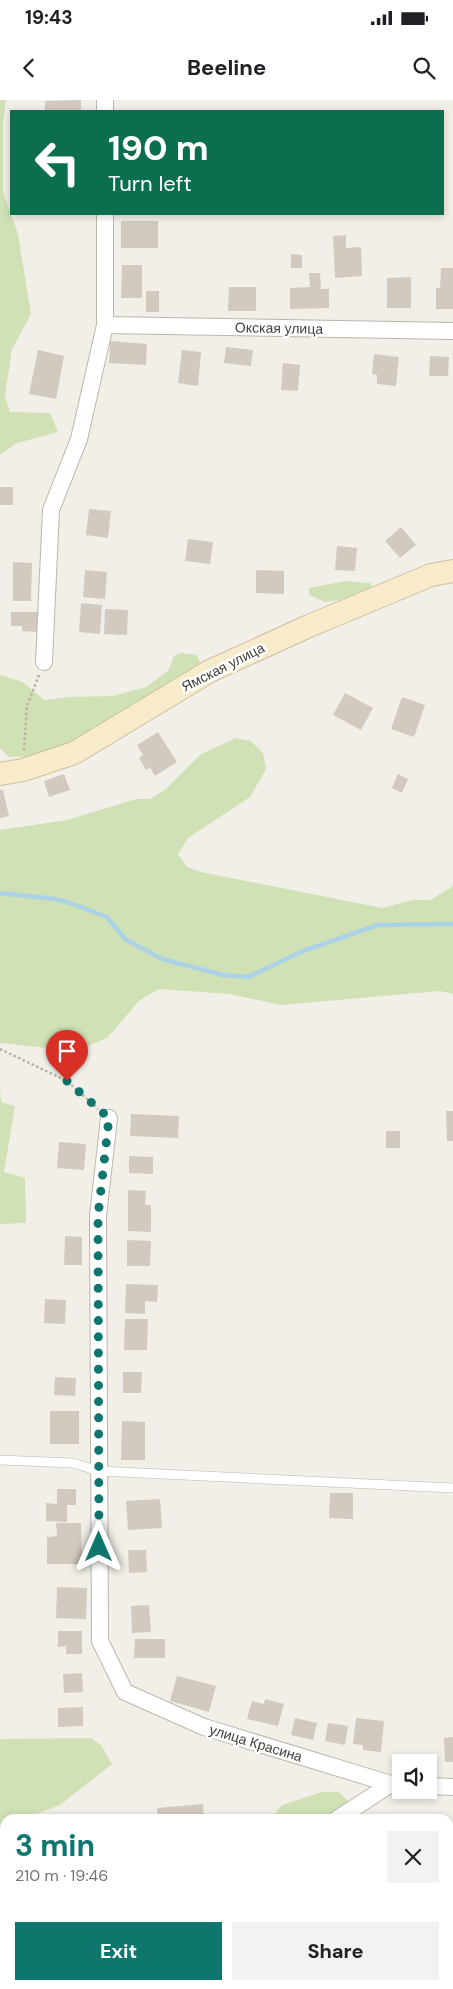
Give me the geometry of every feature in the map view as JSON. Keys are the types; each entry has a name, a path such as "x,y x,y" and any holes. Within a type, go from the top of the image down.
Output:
{"street":[{"path":"44,662 51,510 78,439 105,325 105,215"},
{"name":"Окская улица","path":"105,325 453,331"},
{"name":"Ямская улица","path":"0,774 22,770 74,753 219,667 308,626 431,575 453,571"},
{"path":"98,1471 98,1216 109,1118"},
{"name":"улица Красина","path":"98,1471 100,1641 125,1692 204,1727 392,1783"},
{"name":"улица Красина","path":"345,1814 392,1786"},
{"path":"437,1786 453,1787"}],"lane":[{"path":"0,1460 73,1463 98,1471 453,1488"}],"path":[{"path":"22,770 27,706 44,662"},
{"path":"0,1048 67,1081 109,1118"}],"green space":[{"path":"0,100 6,100 3,124 3,192 18,234 31,314 12,349 5,396 10,412 50,413 58,432 17,443 0,455"},
{"path":"345,581 370,583 372,586 360,597 325,602 309,595 309,588"},
{"path":"181,653 197,655 200,663 171,685 73,744 37,756 9,757 0,748 0,675 23,682 44,700 69,697 113,696 146,687 168,671 174,656"},
{"path":"236,738 251,741 263,753 266,769 250,797 188,838 178,854 187,867 201,872 382,908 413,900 430,900 453,886 453,994 440,991 281,1005 229,994 159,989 140,1000 107,1038 76,1051 0,1043 0,830 67,820 136,799 150,799 166,789 201,754"},
{"path":"0,1088 1,1102 15,1106 4,1172 25,1178 26,1223 0,1224"},
{"path":"91,1738 101,1745 112,1764 60,1805 36,1814 0,1814 0,1739"},
{"path":"322,1792 339,1792 349,1802 334,1814 275,1814 282,1805"}],"building":[{"path":"81,100 81,110 45,110 45,101"},
{"path":"121,221 158,221 158,248 121,248"},
{"path":"346,235 346,248 361,247 362,276 335,278 333,236"},
{"path":"291,254 302,255 302,268 291,268"},
{"path":"122,265 142,265 142,298 121,298"},
{"path":"441,268 453,268 453,309 436,309 436,288 440,288"},
{"path":"309,273 320,273 321,289 329,289 329,308 290,309 290,288 310,287"},
{"path":"411,277 411,308 387,308 387,278"},
{"path":"229,287 256,287 256,311 228,311"},
{"path":"146,291 159,291 159,312 146,312"},
{"path":"110,341 147,344 146,365 109,363"},
{"path":"226,347 253,350 251,366 224,363"},
{"path":"38,350 64,356 56,399 29,394"},
{"path":"182,350 201,352 198,386 178,383"},
{"path":"374,354 399,357 396,386 377,384 377,375 372,374"},
{"path":"430,356 449,357 448,376 429,376"},
{"path":"283,363 300,365 298,391 281,390"},
{"path":"0,487 13,487 13,505 0,505"},
{"path":"89,509 111,511 108,538 86,535"},
{"path":"401,527 416,545 400,558 385,541"},
{"path":"188,539 213,542 210,564 185,561"},
{"path":"337,546 357,548 355,571 335,570"},
{"path":"13,562 32,563 31,601 13,601"},
{"path":"85,570 107,572 105,599 83,597"},
{"path":"256,570 284,571 284,594 256,593"},
{"path":"81,603 102,605 100,634 79,632"},
{"path":"105,609 128,610 127,635 104,634"},
{"path":"11,612 38,612 38,632 22,631 22,626 11,626"},
{"path":"345,693 373,708 361,730 333,715"},
{"path":"402,697 425,705 414,737 391,729"},
{"path":"158,732 177,762 155,776 150,768 146,770 139,758 143,755 137,745"},
{"path":"64,774 70,790 49,797 44,781"},
{"path":"398,774 408,779 402,793 392,788"},
{"path":"0,790 3,790 9,816 0,818"},
{"path":"446,1111 453,1111 453,1141 447,1141"},
{"path":"131,1114 179,1116 178,1138 130,1136"},
{"path":"386,1131 400,1131 400,1148 386,1148"},
{"path":"59,1142 86,1144 84,1170 57,1168"},
{"path":"129,1156 153,1157 153,1174 129,1173"},
{"path":"128,1190 146,1191 145,1205 151,1205 151,1232 128,1231"},
{"path":"65,1236 82,1237 82,1265 64,1265"},
{"path":"127,1240 151,1241 150,1266 127,1266"},
{"path":"126,1284 158,1285 157,1302 145,1301 145,1314 125,1313"},
{"path":"45,1299 66,1300 65,1324 44,1323"},
{"path":"125,1319 148,1319 147,1350 124,1350"},
{"path":"123,1372 142,1372 141,1393 123,1393"},
{"path":"55,1377 76,1378 75,1396 54,1395"},
{"path":"50,1411 79,1411 79,1444 50,1444"},
{"path":"122,1421 145,1422 145,1460 121,1460"},
{"path":"57,1489 76,1489 76,1505 67,1505 67,1522 46,1521 46,1503 57,1504"},
{"path":"330,1493 353,1493 353,1519 329,1518"},
{"path":"160,1499 162,1528 128,1530 126,1501"},
{"path":"56,1523 81,1523 82,1564 47,1564 47,1537 57,1536"},
{"path":"128,1550 146,1550 147,1572 129,1573"},
{"path":"57,1587 87,1588 86,1619 56,1618"},
{"path":"149,1605 151,1632 132,1633 131,1606"},
{"path":"58,1631 82,1631 82,1654 66,1654 66,1646 58,1647"},
{"path":"135,1639 165,1639 165,1658 134,1658"},
{"path":"82,1673 83,1692 64,1693 63,1674"},
{"path":"177,1676 216,1686 209,1712 170,1701"},
{"path":"265,1699 284,1704 278,1726 247,1719 252,1701 264,1704"},
{"path":"83,1707 83,1726 58,1727 58,1708"},
{"path":"295,1718 317,1723 313,1740 291,1735"},
{"path":"356,1718 384,1721 381,1752 363,1750 363,1745 353,1744"},
{"path":"328,1723 348,1726 345,1745 325,1741"},
{"path":"453,1737 453,1762 445,1762 444,1738"},
{"path":"203,1804 204,1814 158,1814 157,1808"}],"waterway":[{"path":"0,893 55,899 70,903 107,917 125,939 162,959 223,975 248,977 303,951 378,925 453,924"}],"route":[{"path":"67,1081 109,1118 98,1216 99,1547"}]}
